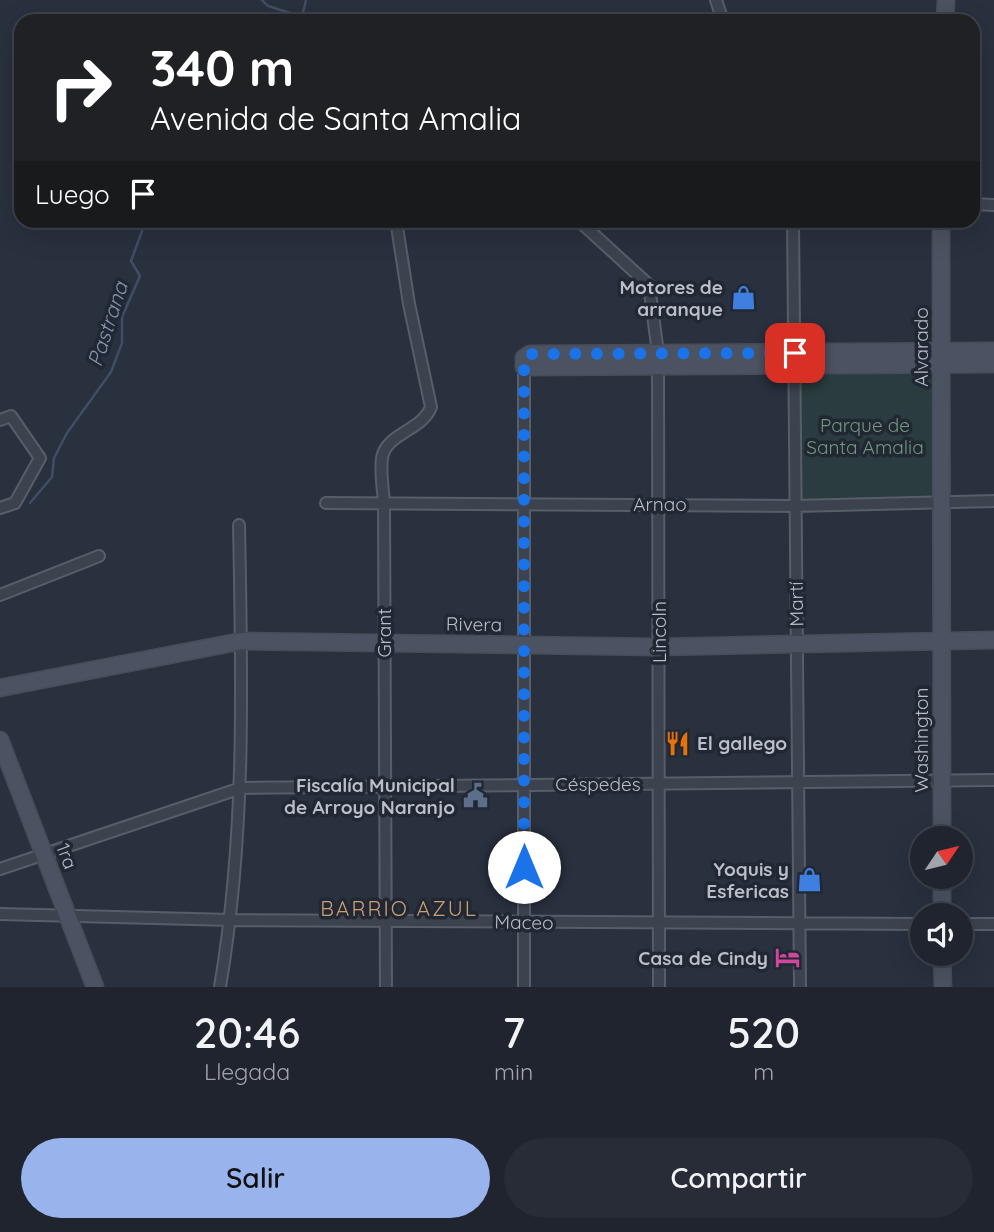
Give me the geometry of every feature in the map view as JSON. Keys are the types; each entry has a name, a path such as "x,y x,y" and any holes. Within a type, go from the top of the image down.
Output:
{"street":[{"name":"Grant","path":"386,987 382,460 389,444 421,422 431,407 409,304 397,228"},
{"name":"Lincoln","path":"588,228 645,278 651,292 658,360 659,987"},
{"name":"Martí","path":"793,228 800,987"},
{"name":"Alvarado","path":"941,228 942,641"},
{"path":"943,358 994,351"},
{"path":"524,987 524,358 530,354 658,360 943,358 994,364"},
{"path":"0,508 15,503 40,458 5,418"},
{"name":"Arnao","path":"327,503 795,506 994,501"},
{"path":"220,987 231,920 241,788 242,641 239,525"},
{"path":"0,595 99,556"},
{"name":"Rivera","path":"0,688 242,641 659,647 994,640"},
{"name":"Washington","path":"942,641 942,826"},
{"name":"1ra","path":"0,740 95,987"},
{"name":"Céspedes","path":"0,869 241,788 994,780"},
{"name":"Maceo","path":"0,914 231,920 910,924"},
{"path":"973,924 994,924"},
{"path":"943,966 943,987"}],"green space":[{"name":"Parque de Santa Amalia","path":"922,369 930,374 932,382 934,490 931,496 925,500 809,503 803,500 798,491 797,379 801,372"}],"waterway":[{"name":"Pastrana","path":"262,0 268,6 293,14"},
{"name":"Pastrana","path":"303,14 306,0"},
{"name":"Pastrana","path":"30,503 52,477 54,458 67,433 111,372 122,343 122,317 140,276 131,261 143,228"}],"place":[{"name":"Motores de arranque","path":"743,298"},
{"name":"El gallego","path":"677,743"},
{"name":"Fiscalía Municipal de Arroyo Naranjo","path":"475,796"},
{"name":"Yoquis y Esfericas","path":"809,880"},
{"name":"Casa de Cindy","path":"788,958"}],"district":[{"name":"BARRIO AZUL","path":"399,908"}],"route":[{"path":"524,867 524,358 530,354 795,353"}]}
